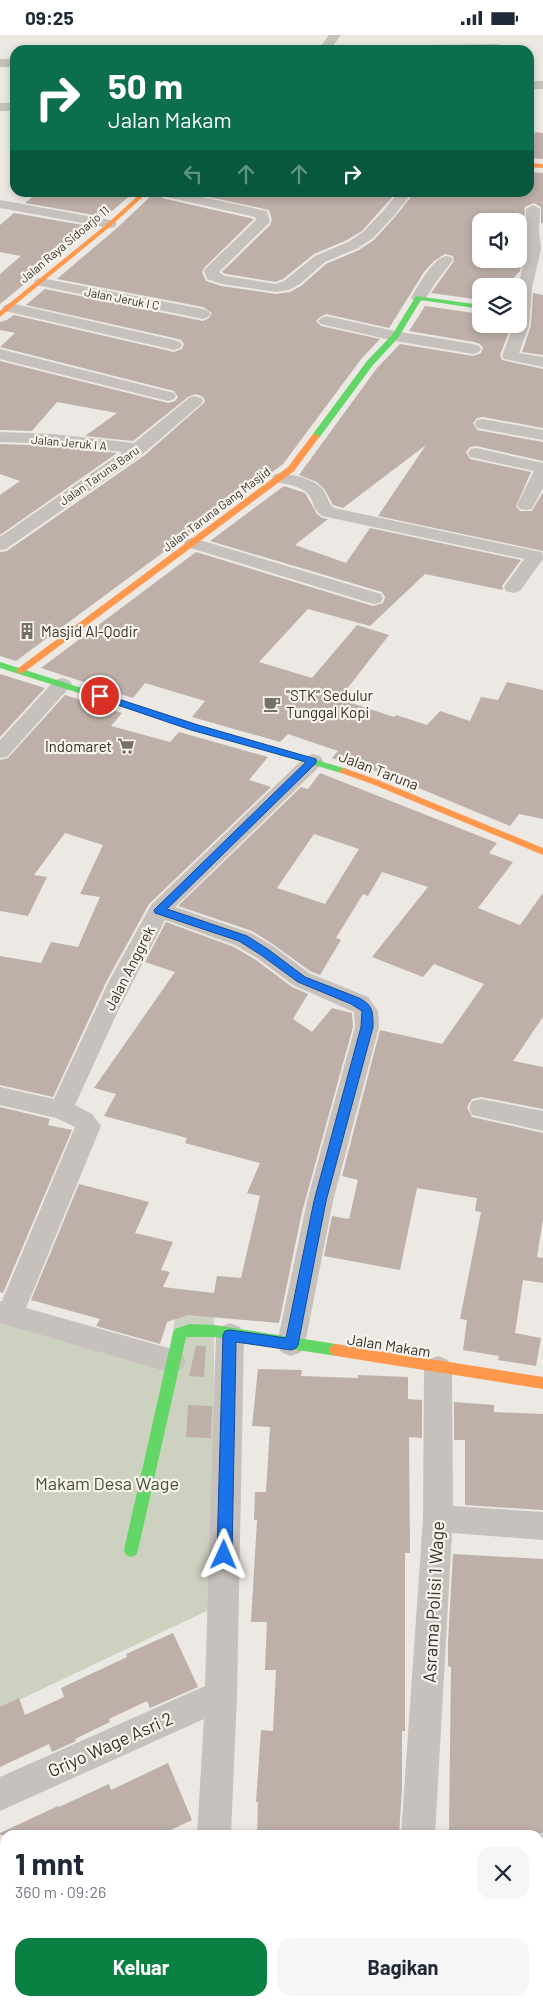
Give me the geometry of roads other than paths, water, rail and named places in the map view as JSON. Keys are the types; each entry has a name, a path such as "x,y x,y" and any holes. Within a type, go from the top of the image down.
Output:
{"street":[{"name":"Jalan Raya Sidoarjo 11","path":"5,311 140,197"},
{"path":"185,197 262,214 264,221 211,271 212,276 246,284 276,288 284,287 296,281 321,258 355,243 395,208 402,197"},
{"path":"0,204 110,224"},
{"path":"527,281 534,249 532,232 533,209"},
{"path":"446,260 419,298 472,306"},
{"name":"Jalan Jeruk I C","path":"41,282 203,314"},
{"name":"Jalan Taruna Gang Masjid","path":"20,671 291,469 370,363 396,336 419,298"},
{"path":"5,311 174,345"},
{"path":"326,321 396,336 473,349"},
{"path":"518,333 510,356 543,362"},
{"path":"0,355 168,396"},
{"name":"Jalan Taruna Baru","path":"0,545 138,449 195,401"},
{"path":"483,424 543,435"},
{"name":"Jalan Jeruk I A","path":"0,437 54,439 138,449"},
{"path":"476,453 543,469 526,505"},
{"path":"281,478 309,485 315,489 321,506 328,512 349,518 410,528 540,557 513,587"},
{"path":"193,543 374,598"},
{"name":"Jalan Taruna","path":"0,665 195,727 313,761 375,782 543,852"},
{"path":"0,752 62,684"},
{"name":"Jalan Anggrek","path":"61,1110 104,1017 159,910 313,761"},
{"path":"159,910 243,939 265,952 302,979 364,1005 367,1010 367,1027 320,1201 291,1345"},
{"path":"1,1101 61,1110 80,1117 86,1122 86,1135 18,1292 6,1313 172,1361"},
{"path":"481,1108 543,1121"},
{"path":"131,1550 172,1361 180,1333 201,1330 230,1335 221,1695 214,1830"},
{"name":"Jalan Makam","path":"230,1335 543,1383"},
{"name":"Asrama Polisi 1 Wage","path":"418,1830 438,1519 438,1368"},
{"path":"438,1519 543,1526"},
{"name":"Griyo Wage Asri 2","path":"0,1794 221,1695"}],"place":[{"name":"Masjid Al-Qodir","path":"27,631"},
{"name":"\"STK\" Sedulur Tunggal Kopi","path":"272,704"},
{"name":"Indomaret","path":"126,746"}],"park label":[{"name":"Makam Desa Wage","path":"107,1483"}]}
